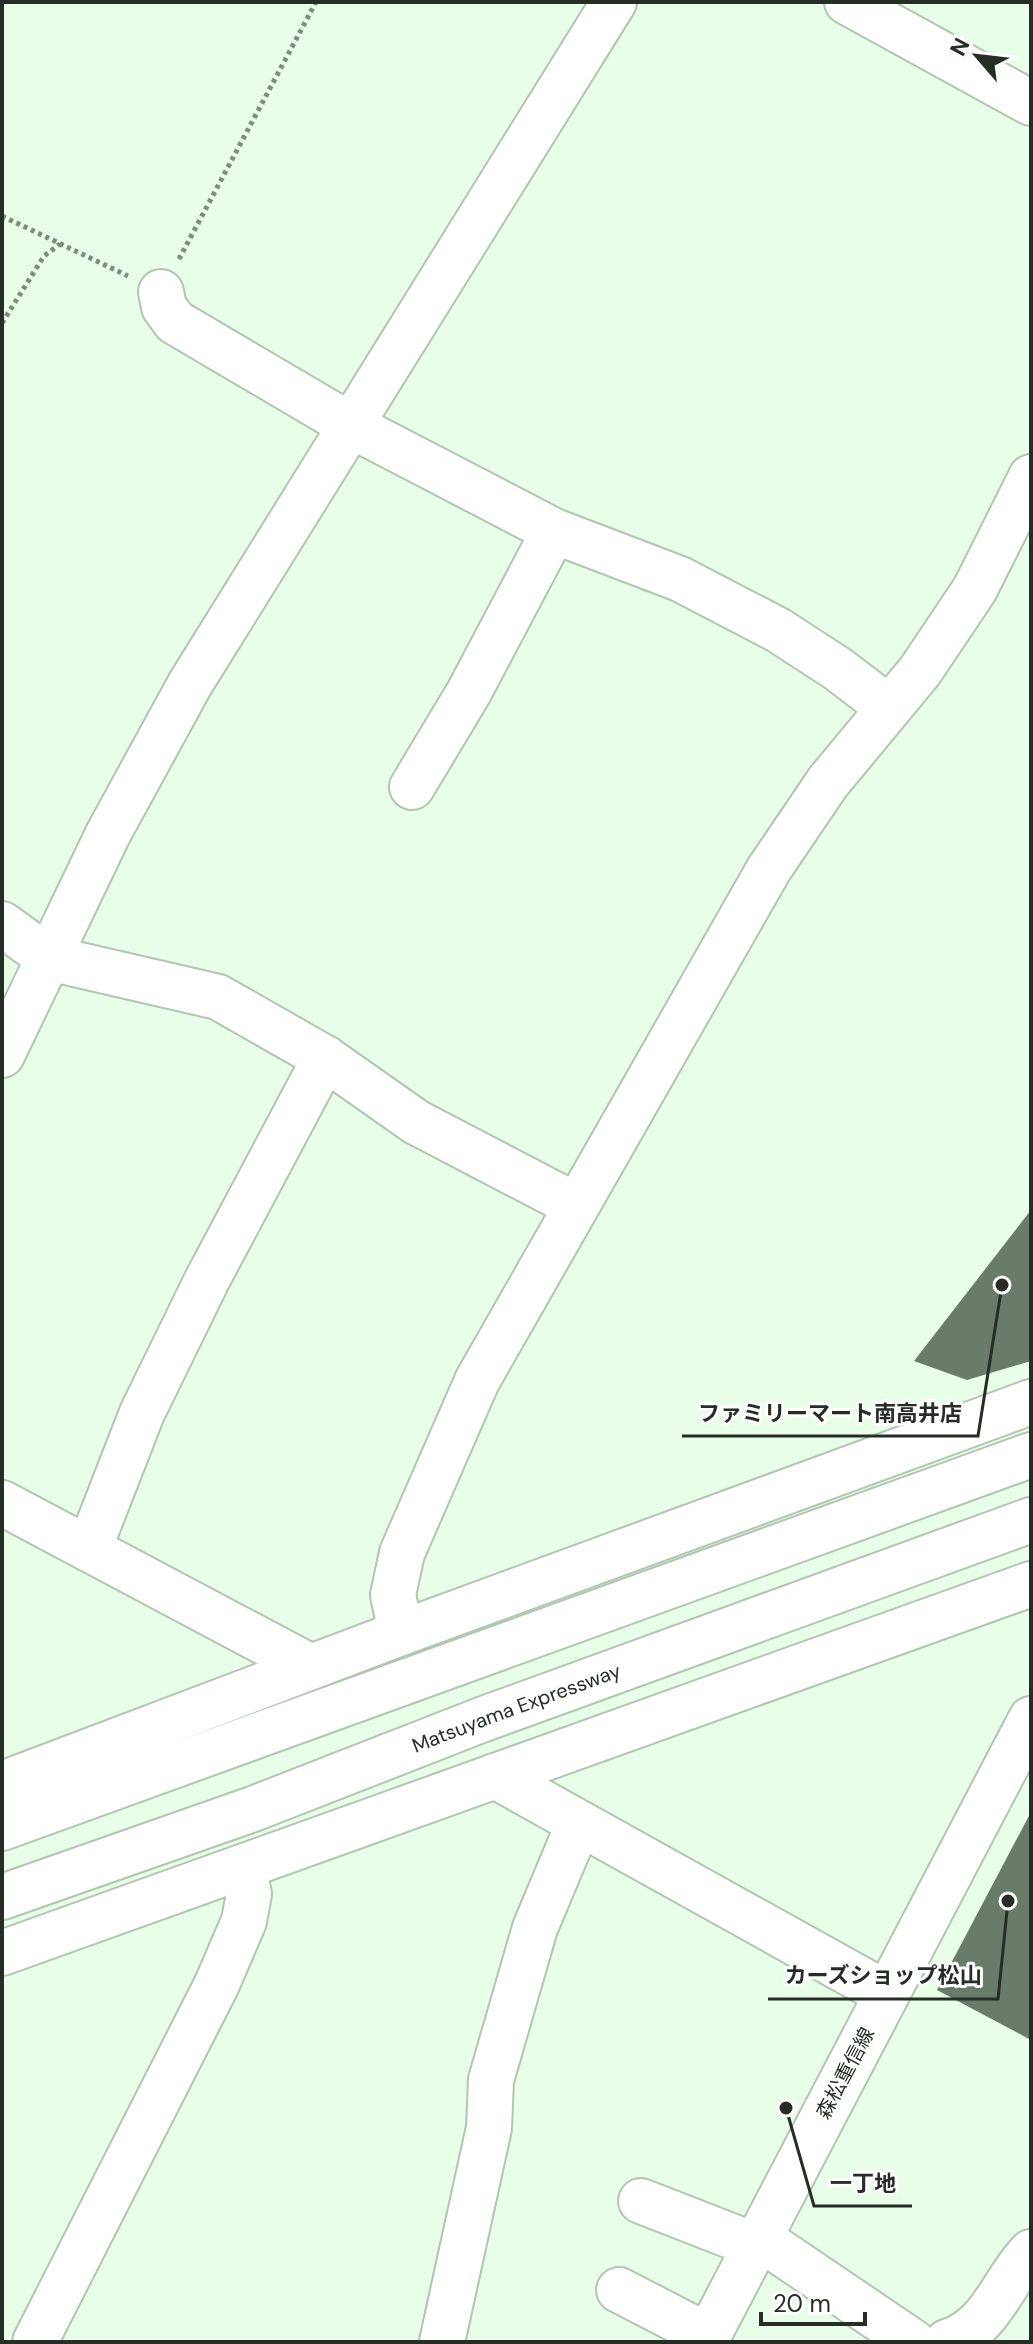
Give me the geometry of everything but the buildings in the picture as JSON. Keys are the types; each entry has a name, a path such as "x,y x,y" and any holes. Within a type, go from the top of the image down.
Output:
{"main road":[{"path":"2,1055 108,834 190,684 614,2"},
{"path":"847,2 1031,103"},
{"path":"161,292 164,307 175,322 350,425 554,531 680,579 778,630 838,669 889,708"},
{"path":"401,1633 393,1595 402,1553 477,1381 769,869 828,782 920,671 975,589 1031,477"},
{"path":"412,787 469,692 554,531"},
{"path":"2,924 49,958 218,997 325,1058 416,1122 575,1205"},
{"path":"89,1549 149,1400 207,1280 325,1058"},
{"path":"2,1784 401,1633 1031,1402"},
{"path":"2,1828 1031,1455"},
{"path":"2,1503 311,1667"},
{"name":"Matsuyama Expressway","path":"2,1897 253,1809 481,1720 1031,1520"},
{"path":"2,1953 1031,1584"},
{"name":"森松重信線","path":"706,2339 1031,1719"},
{"path":"495,1776 887,1994"},
{"path":"442,2342 489,2128 491,2080 535,1928 579,1823"},
{"path":"35,2342 217,1984 244,1921 249,1894 243,1867"},
{"path":"641,2201 756,2241 913,2342"},
{"path":"947,2342 969,2334 991,2312 1031,2252"},
{"path":"619,2290 706,2339"}],"path":[{"path":"2,216 161,292 316,2"},
{"path":"2,323 44,256 60,244"}],"place":[{"name":"ファミリーマート南高井店","path":"1002,1285"},
{"name":"カーズショップ松山","path":"1008,1901"},
{"name":"一丁地","path":"786,2108"}]}
